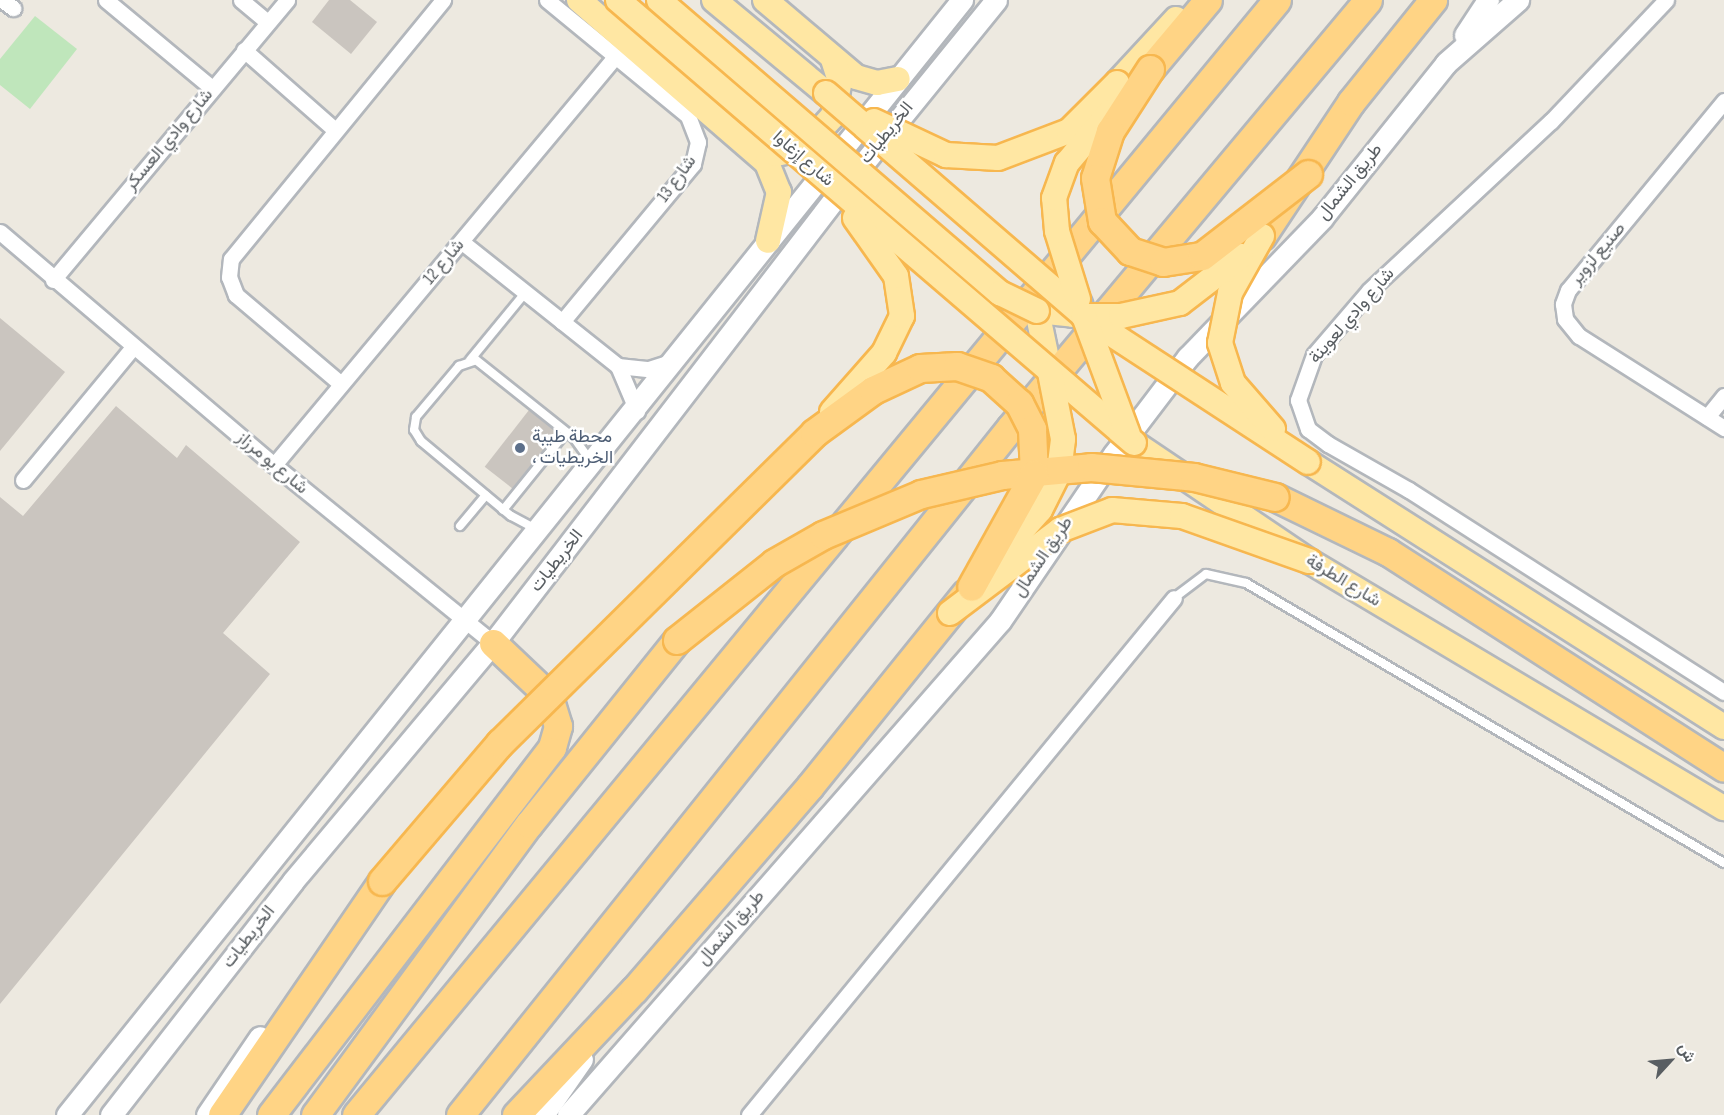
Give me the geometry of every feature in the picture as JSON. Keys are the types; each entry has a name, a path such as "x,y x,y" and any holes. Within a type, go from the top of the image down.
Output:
{"highway":[{"path":"356,1115 1276,0"},
{"path":"460,1115 1010,428 1368,0"},
{"path":"1262,236 1308,174 1351,102 1433,0"},
{"path":"1201,2 1150,69 1110,131 1095,178 1102,221 1130,251 1163,262 1202,256 1308,174"},
{"path":"222,1115 348,926 382,881 500,743 814,433 873,390 920,368 967,368 1007,389 1029,420 1034,474 971,587 810,786 634,990 516,1115"},
{"path":"315,1115 535,815 677,640 774,563 823,535 921,494 1038,470 1149,470 1265,494 1359,535 1724,768"},
{"path":"271,1115 552,747 558,726 549,696 493,643"}],"main road":[{"path":"579,0 753,150 778,182 768,241"},
{"name":"شارع إزغاوا","path":"618,0 988,318"},
{"path":"659,0 1000,293 1037,311 1084,316 1133,315 1180,303 1217,279 1262,236"},
{"path":"714,0 826,93 1084,316 1308,462 1724,727"},
{"path":"765,0 833,59 866,81 898,79"},
{"name":"الخريطيات","path":"67,1115 463,619 637,411 768,241 962,0"},
{"name":"الخريطيات","path":"111,1115 293,881 493,643 832,202 996,0"},
{"path":"1446,63 1488,0"},
{"name":"طريق الشمال","path":"567,1115 1000,621 1114,454 1188,357 1323,218 1446,63 1518,0"},
{"path":"826,93 946,155 981,159 1017,154 1084,119 1201,2"},
{"path":"753,150 794,153 822,132 840,92 833,59"},
{"path":"1134,443 1109,394 1057,231 1055,190 1077,150 1150,69"},
{"path":"814,433 890,344 902,307 892,268 826,180"},
{"path":"971,587 1030,522 1056,482 1063,439 1037,311 1021,270 988,232"},
{"path":"1262,236 1227,303 1221,352 1240,394 1308,462"},
{"name":"شارع الطرفة","path":"988,318 1134,443 1309,561 1724,808"},
{"path":"950,613 1060,530 1112,510 1182,516 1309,561"},
{"path":"207,1115 308,972 348,926"},
{"path":"543,1115 634,990"}],"street":[{"path":"106,0 212,88"},
{"path":"241,0 267,22"},
{"name":"شارع وادي العسكر","path":"53,280 286,0"},
{"path":"341,384 244,304 228,278 243,241 443,0"},
{"name":"شارع 13","path":"547,0 614,58 688,116 698,150 693,164 562,322"},
{"name":"شارع وادي لعوينة","path":"1666,0 1551,121 1369,291 1314,355 1298,400 1308,429 1328,444 1409,490 1724,692"},
{"path":"244,50 335,130"},
{"name":"شارع 12","path":"274,465 614,58"},
{"name":"صنيع لزوير","path":"1724,101 1568,290 1563,304 1565,319 1579,336 1724,428"},
{"name":"شارع بو مرزاز","path":"0,232 53,280 274,465 493,643"},
{"path":"462,242 618,366 637,411"},
{"path":"23,480 133,347"},
{"path":"618,366 649,369 677,359"},
{"path":"1707,417 1724,396"},
{"path":"749,1115 1174,598"}],"lane":[{"path":"525,293 470,360 416,417 414,430 503,510 538,530"},
{"path":"470,360 486,365 566,432 592,463"},
{"path":"503,510 566,432"},
{"path":"460,526 486,495"},
{"path":"1174,598 1206,574 1246,583 1724,863"}],"green space":[{"path":"35,16 77,49 30,109 0,85 0,59"}],"building":[{"path":"329,0 350,0 377,22 351,54 312,22"},
{"path":"0,318 65,372 0,451"},
{"path":"116,406 177,458 186,445 300,542 223,633 270,674 0,1004 0,497 23,516"},
{"name":"محطة طيبة ، الخريطيات","path":"529,410 557,432 513,489 485,467"}],"place":[{"name":"محطة طيبة ، الخريطيات","path":"520,448"}]}
